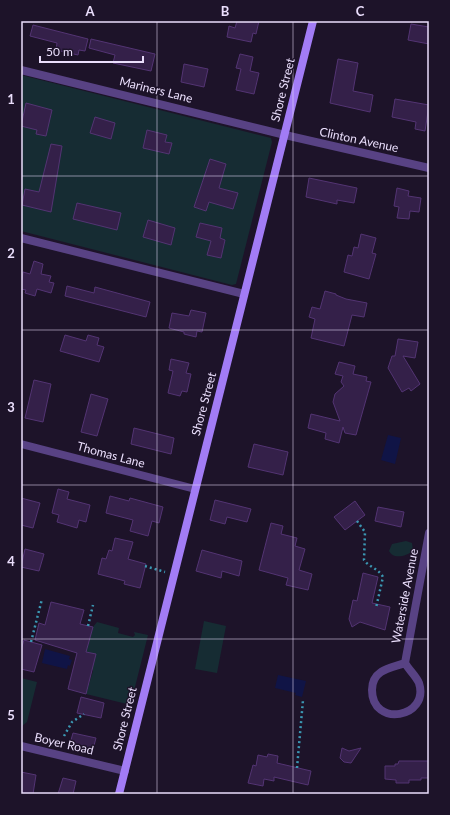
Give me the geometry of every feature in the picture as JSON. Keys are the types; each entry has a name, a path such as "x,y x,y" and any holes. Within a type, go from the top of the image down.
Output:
{"main road":[{"name":"Shore Street","path":"119,794 313,21"}],"street":[{"name":"Mariners Lane","path":"21,70 285,135"},
{"name":"Clinton Avenue","path":"285,135 429,168"},
{"path":"21,238 244,294"},
{"name":"Thomas Lane","path":"21,444 195,489"},
{"name":"Waterside Avenue","path":"404,663 429,533"},
{"path":"404,663 419,683 419,697 411,710 404,714 395,715 387,713 374,703 372,686 380,672 404,663"},
{"name":"Boyer Road","path":"21,746 125,771"}],"path":[{"path":"358,521 365,532 364,560 370,566 381,572 383,577 376,608"},
{"path":"145,566 166,572"},
{"path":"31,642 42,599"},
{"path":"88,626 93,605"},
{"path":"297,768 303,700"},
{"path":"64,736 72,722 84,714"}],"shaded area":[{"path":"21,75 271,138 272,142 236,284 232,285 21,231"},
{"path":"388,435 401,438 395,464 381,460"},
{"path":"406,541 412,543 413,551 404,556 394,556 391,554 389,551 392,544"},
{"path":"204,621 226,626 217,673 195,669"},
{"path":"97,622 119,628 118,633 133,637 135,635 134,632 148,635 131,703 127,704 86,694 93,671 86,652 93,627"},
{"path":"45,649 70,656 69,659 72,660 70,666 68,665 67,669 42,663"},
{"path":"278,675 306,681 302,697 295,695 296,693 275,688"},
{"path":"21,678 37,682 27,722 22,726"}],"building":[{"path":"237,21 259,21 256,34 253,33 251,42 227,37 229,26 235,28"},
{"path":"411,24 429,27 429,44 408,40"},
{"path":"33,25 88,39 85,51 79,50 78,55 56,50 57,43 30,36"},
{"path":"91,39 155,54 151,71 113,63 115,55 89,48"},
{"path":"240,54 253,57 250,71 259,73 254,94 236,90 241,69 236,68"},
{"path":"338,59 358,63 353,91 373,95 370,112 330,103"},
{"path":"184,64 208,69 204,87 181,82"},
{"path":"395,99 429,105 425,131 415,129 416,122 392,117"},
{"path":"26,103 52,110 46,136 36,134 37,130 21,126"},
{"path":"95,117 115,123 111,139 90,133"},
{"path":"147,130 167,135 165,142 172,143 169,154 143,148"},
{"path":"51,144 62,146 51,212 22,205 25,189 39,192"},
{"path":"210,159 226,164 219,188 238,193 233,209 209,202 206,211 194,207"},
{"path":"309,178 357,188 354,203 337,200 337,204 306,197"},
{"path":"397,188 409,191 408,196 421,198 419,212 410,211 409,219 397,218 399,207 394,206"},
{"path":"77,203 121,213 117,230 73,219"},
{"path":"148,220 175,228 171,245 143,237"},
{"path":"200,223 222,228 220,238 225,240 221,258 207,255 211,241 196,237"},
{"path":"361,234 376,238 372,253 376,254 369,279 344,272 348,255 352,256 354,247 358,248"},
{"path":"34,261 43,264 41,274 51,276 49,282 54,283 51,293 37,289 35,296 25,293 26,290 21,289 23,272 30,274"},
{"path":"67,286 94,293 95,287 150,302 146,317 65,296"},
{"path":"325,291 346,299 367,303 364,317 352,315 344,346 311,338 315,319 309,317 312,307 320,309"},
{"path":"191,310 206,313 202,332 197,331 196,337 169,328 172,313 189,316"},
{"path":"65,335 86,341 88,335 99,338 97,345 104,347 99,362 60,351"},
{"path":"398,339 418,342 415,358 403,356 420,384 411,391 409,388 402,392 388,368 392,356 395,356"},
{"path":"171,359 189,363 186,373 191,374 187,392 182,391 180,396 168,393 173,371 169,370"},
{"path":"339,362 355,366 353,374 367,377 366,381 371,382 356,435 345,433 343,427 339,443 325,439 326,433 308,428 311,414 340,421 333,402 335,394 344,386 341,382 343,376 335,374"},
{"path":"34,380 51,384 43,422 25,418"},
{"path":"91,394 108,399 97,436 81,432"},
{"path":"134,428 174,438 171,454 131,444"},
{"path":"254,444 288,452 283,475 248,467"},
{"path":"58,489 69,492 67,499 90,505 86,522 79,520 77,528 57,522 59,515 52,513"},
{"path":"110,496 129,501 130,498 163,507 159,523 152,521 148,536 130,531 133,520 106,513"},
{"path":"21,498 40,503 33,528 21,525"},
{"path":"215,500 251,509 247,522 227,517 225,524 210,520"},
{"path":"355,501 365,515 345,530 334,517"},
{"path":"378,507 404,512 401,527 375,521"},
{"path":"271,523 283,526 281,534 297,538 295,546 305,549 299,570 312,574 308,590 286,585 288,578 259,570"},
{"path":"115,538 133,542 128,559 146,564 140,588 124,584 125,581 98,574 102,558 106,559 109,550 112,551"},
{"path":"25,549 44,554 39,571 21,567"},
{"path":"202,550 242,561 239,576 222,571 221,578 196,571"},
{"path":"363,573 378,577 372,603 390,607 385,630 360,622 352,627 349,619 353,600 357,601"},
{"path":"51,602 84,610 80,624 93,627 86,652 96,654 86,694 68,689 77,653 35,640 39,623 45,625"},
{"path":"24,640 42,645 34,672 21,669 21,650"},
{"path":"81,697 104,703 101,718 77,713"},
{"path":"73,733 96,738 92,753 69,747"},
{"path":"342,748 349,751 361,748 351,763 344,762 340,758"},
{"path":"268,754 278,756 277,763 311,771 308,785 274,777 274,781 264,779 263,786 248,783 253,765 256,766 258,755 267,757"},
{"path":"399,761 429,761 429,778 409,780 409,783 396,783 396,780 385,779 385,766 395,766 395,764 398,764"},
{"path":"21,772 36,775 33,794 21,794"},
{"path":"63,778 76,781 73,794 58,794"}]}
